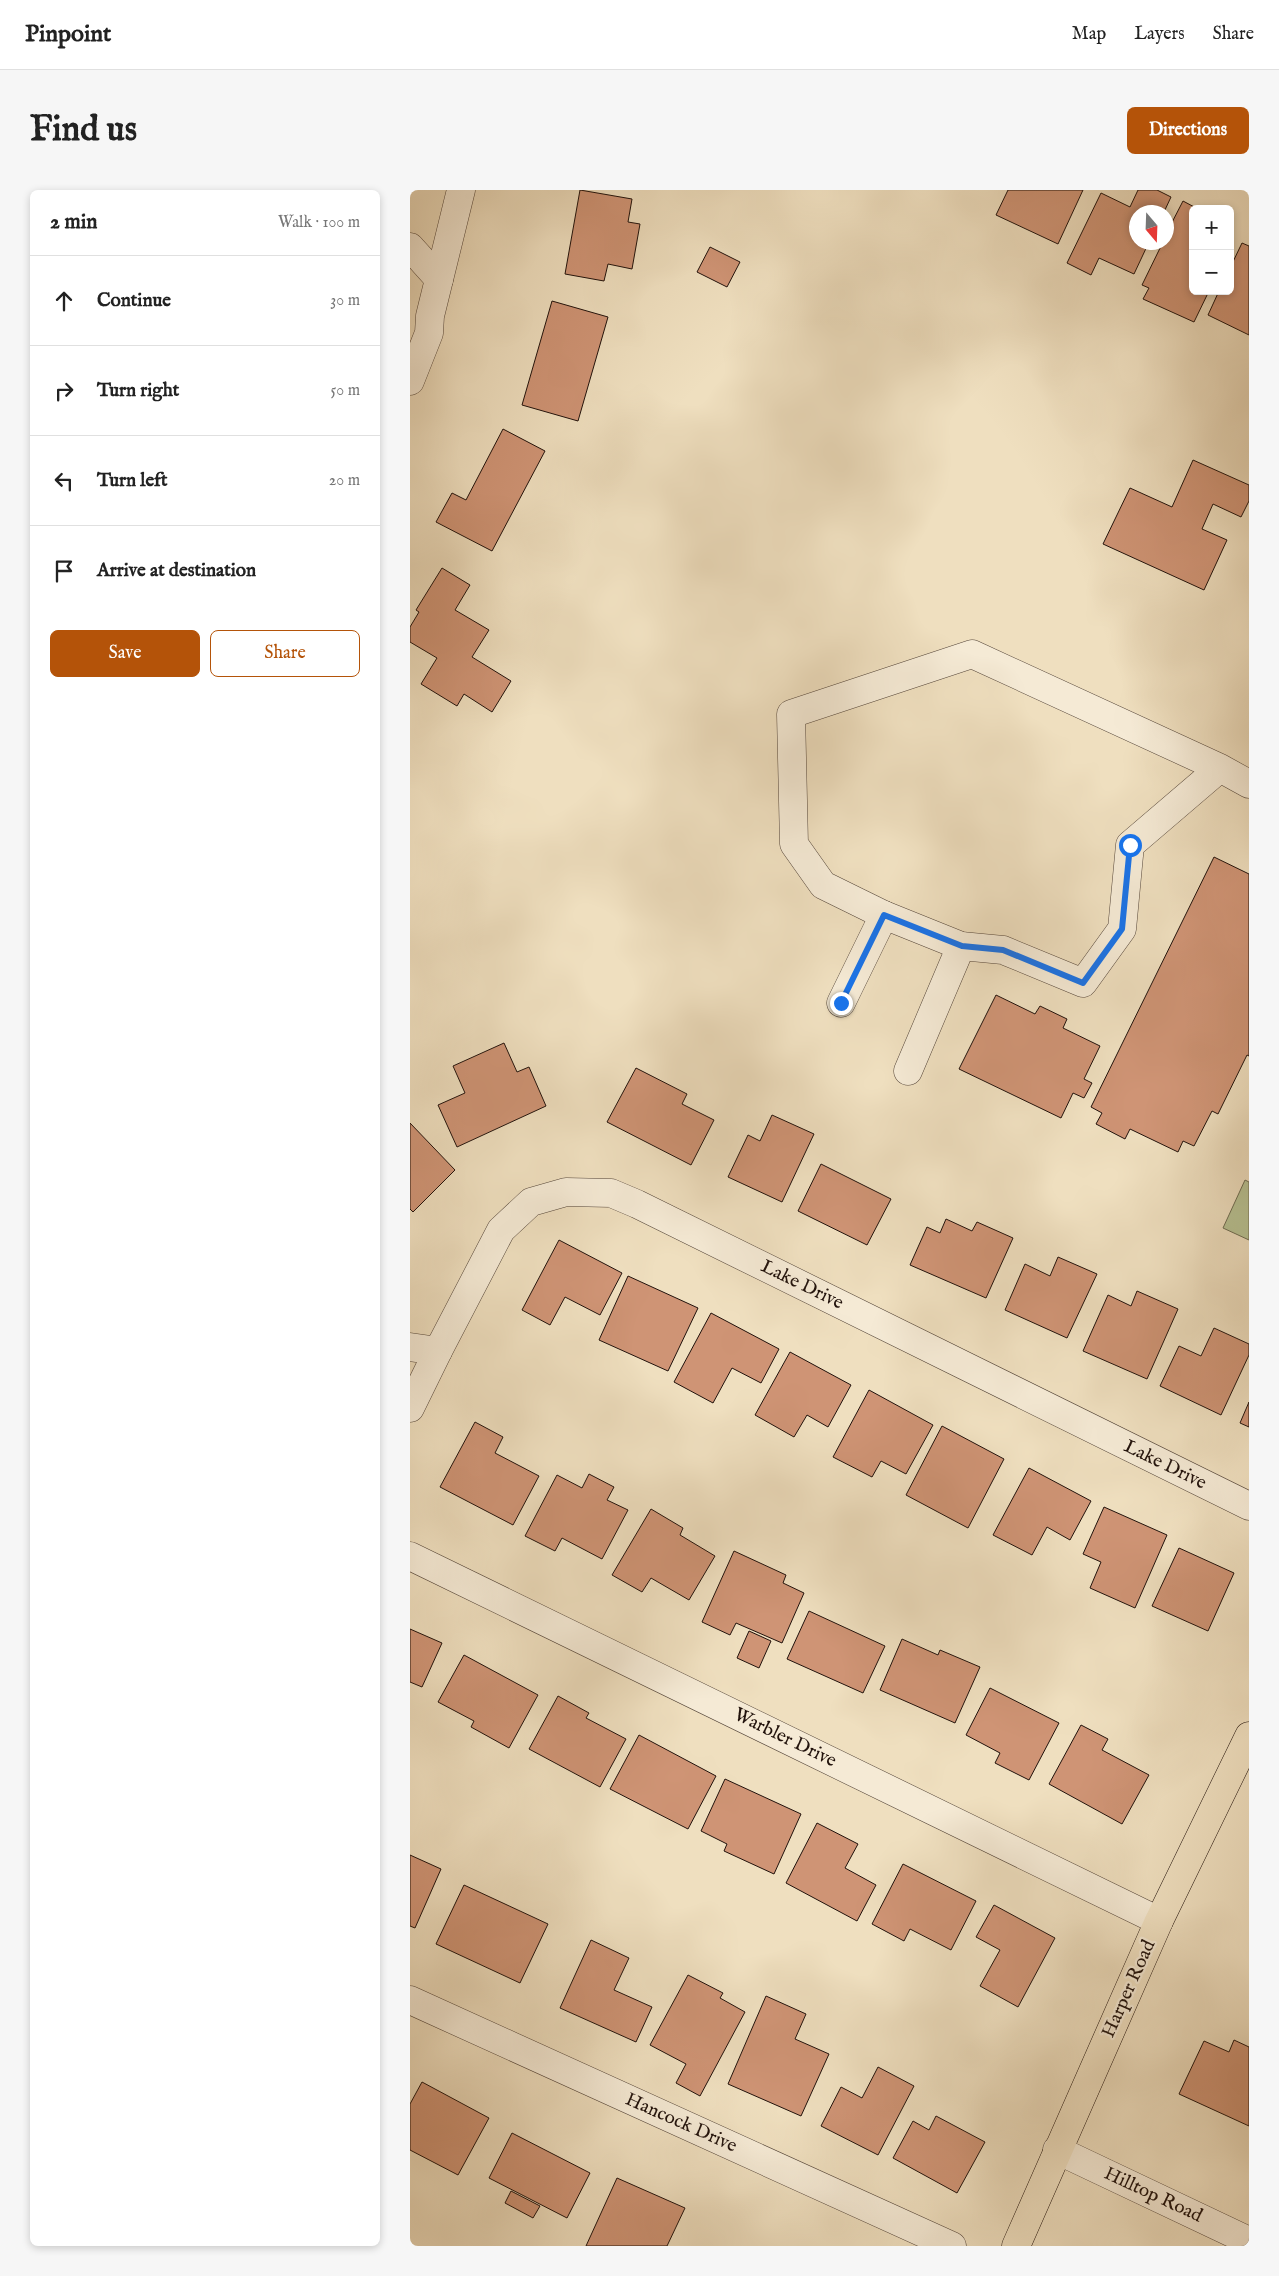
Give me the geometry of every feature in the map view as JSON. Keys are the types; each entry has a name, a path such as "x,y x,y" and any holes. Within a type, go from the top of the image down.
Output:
{"main road":[{"name":"Harper Road","path":"1016,2246 1159,1921 1249,1738"}],"street":[{"path":"410,381 429,333 439,279 461,190"},
{"path":"410,247 439,279"},
{"path":"1220,768 1130,845 1122,929 1083,983 1003,950 962,946 884,915 823,886 794,844 792,714 972,654 1220,768 1249,784"},
{"path":"841,1003 884,915"},
{"path":"908,1071 962,946"},
{"name":"Lake Drive","path":"410,1408 501,1230 531,1202 566,1192 611,1194 637,1204 1249,1506"},
{"path":"410,1347 438,1351"},
{"name":"Warbler Drive","path":"410,1556 1159,1921"},
{"name":"Hancock Drive","path":"410,2000 952,2246"},
{"name":"Hilltop Road","path":"1057,2150 1249,2241"}],"green space":[{"path":"1245,1180 1249,1182 1249,1240 1223,1228"}],"building":[{"path":"580,190 632,199 628,222 640,224 632,269 608,264 604,281 565,274"},
{"path":"1008,190 1083,190 1058,244 996,215"},
{"path":"1138,190 1157,190 1171,197 1167,205 1131,205"},
{"path":"1101,193 1129,207 1129,250 1145,250 1134,274 1099,258 1091,275 1067,263"},
{"path":"1183,201 1190,205 1189,295 1207,295 1194,322 1143,299 1149,288 1142,285 1159,250 1174,250 1174,218"},
{"path":"1242,243 1249,246 1249,335 1208,315 1217,295 1234,295 1234,260"},
{"path":"710,247 740,262 727,287 697,272"},
{"path":"552,301 608,317 578,421 522,405"},
{"path":"503,429 545,451 492,551 436,522 452,493 466,500"},
{"path":"1193,460 1249,485 1249,501 1241,517 1213,504 1202,529 1227,540 1204,590 1103,544 1130,488 1172,507"},
{"path":"442,568 470,585 455,610 489,630 472,657 511,681 492,712 464,694 457,706 421,684 437,658 410,642 410,627 419,612 416,610"},
{"path":"1214,857 1249,874 1249,1056 1247,1055 1218,1114 1212,1111 1194,1146 1183,1141 1178,1152 1130,1129 1125,1139 1096,1124 1102,1113 1091,1107"},
{"path":"996,995 1035,1014 1040,1006 1067,1019 1063,1028 1100,1046 1084,1079 1092,1083 1084,1098 1073,1093 1061,1118 959,1069"},
{"path":"504,1043 517,1072 529,1067 546,1106 457,1147 438,1105 465,1093 453,1066"},
{"path":"636,1068 687,1094 682,1104 714,1120 691,1165 607,1122"},
{"path":"772,1115 814,1134 782,1202 728,1177 748,1135 760,1141"},
{"path":"410,1123 455,1170 413,1212 410,1209"},
{"path":"821,1164 891,1199 867,1245 798,1211"},
{"path":"946,1219 972,1231 977,1222 1013,1238 986,1298 910,1265 927,1227 940,1233"},
{"path":"559,1240 622,1273 600,1315 565,1297 550,1325 522,1310"},
{"path":"1058,1257 1097,1274 1067,1338 1005,1310 1025,1264 1050,1276"},
{"path":"628,1276 698,1308 668,1371 599,1340"},
{"path":"1137,1291 1178,1309 1147,1379 1083,1351 1108,1295 1131,1306"},
{"path":"711,1313 779,1349 761,1383 732,1368 713,1403 674,1382"},
{"path":"1214,1328 1249,1344 1249,1355 1221,1415 1160,1386 1179,1346 1201,1356"},
{"path":"790,1352 851,1385 828,1427 807,1415 794,1437 755,1415"},
{"path":"869,1390 933,1425 906,1474 881,1461 872,1477 833,1457"},
{"path":"1249,1402 1249,1427 1240,1423"},
{"path":"475,1422 503,1437 495,1453 539,1476 513,1525 440,1487"},
{"path":"942,1426 1004,1459 968,1528 906,1495"},
{"path":"1029,1468 1091,1501 1070,1540 1047,1527 1032,1555 993,1535"},
{"path":"589,1474 614,1487 607,1500 628,1510 602,1559 562,1538 555,1551 525,1536 557,1475 582,1488"},
{"path":"1104,1507 1167,1535 1135,1608 1090,1588 1101,1562 1083,1554"},
{"path":"651,1509 683,1528 680,1535 715,1556 689,1600 651,1578 642,1592 612,1575"},
{"path":"1179,1548 1234,1573 1208,1631 1152,1606"},
{"path":"734,1551 786,1575 783,1583 804,1593 782,1643 736,1623 730,1635 702,1622"},
{"path":"809,1611 885,1646 863,1693 787,1659"},
{"path":"410,1629 442,1643 422,1687 410,1682"},
{"path":"749,1631 771,1641 759,1668 737,1658"},
{"path":"902,1639 938,1655 940,1650 980,1667 955,1723 880,1690"},
{"path":"464,1655 538,1695 509,1748 471,1727 474,1721 438,1702"},
{"path":"990,1688 1059,1723 1029,1780 995,1763 1000,1753 966,1735"},
{"path":"558,1696 589,1713 586,1718 626,1739 600,1787 529,1749"},
{"path":"1081,1725 1108,1739 1102,1750 1149,1775 1122,1824 1049,1784"},
{"path":"639,1735 716,1776 688,1829 610,1789"},
{"path":"725,1779 801,1814 774,1874 724,1851 727,1844 701,1831"},
{"path":"817,1823 858,1844 845,1868 876,1885 857,1921 786,1883"},
{"path":"410,1855 441,1869 415,1928 410,1926"},
{"path":"903,1864 976,1901 951,1950 910,1929 904,1941 872,1924"},
{"path":"464,1885 548,1924 520,1983 436,1944"},
{"path":"994,1905 1055,1938 1018,2007 980,1986 1000,1950 976,1937"},
{"path":"591,1940 629,1958 614,1990 652,2007 636,2042 560,2008"},
{"path":"688,1975 723,1993 720,1998 745,2012 700,2096 676,2083 686,2064 650,2045"},
{"path":"766,1996 806,2014 795,2039 829,2054 801,2116 728,2084"},
{"path":"1234,2040 1249,2047 1249,2126 1179,2094 1204,2041 1229,2052"},
{"path":"878,2067 914,2086 878,2155 821,2126 841,2087 862,2098"},
{"path":"422,2082 489,2118 458,2175 410,2150 410,2104"},
{"path":"936,2116 985,2142 957,2193 893,2158 913,2121 929,2130"},
{"path":"512,2133 590,2173 567,2218 489,2178"},
{"path":"617,2178 685,2208 667,2246 586,2246"},
{"path":"511,2191 540,2206 533,2218 505,2203"}],"route":[{"path":"841,1003 884,915 962,946 1003,950 1083,983 1122,929 1130,845"}]}
